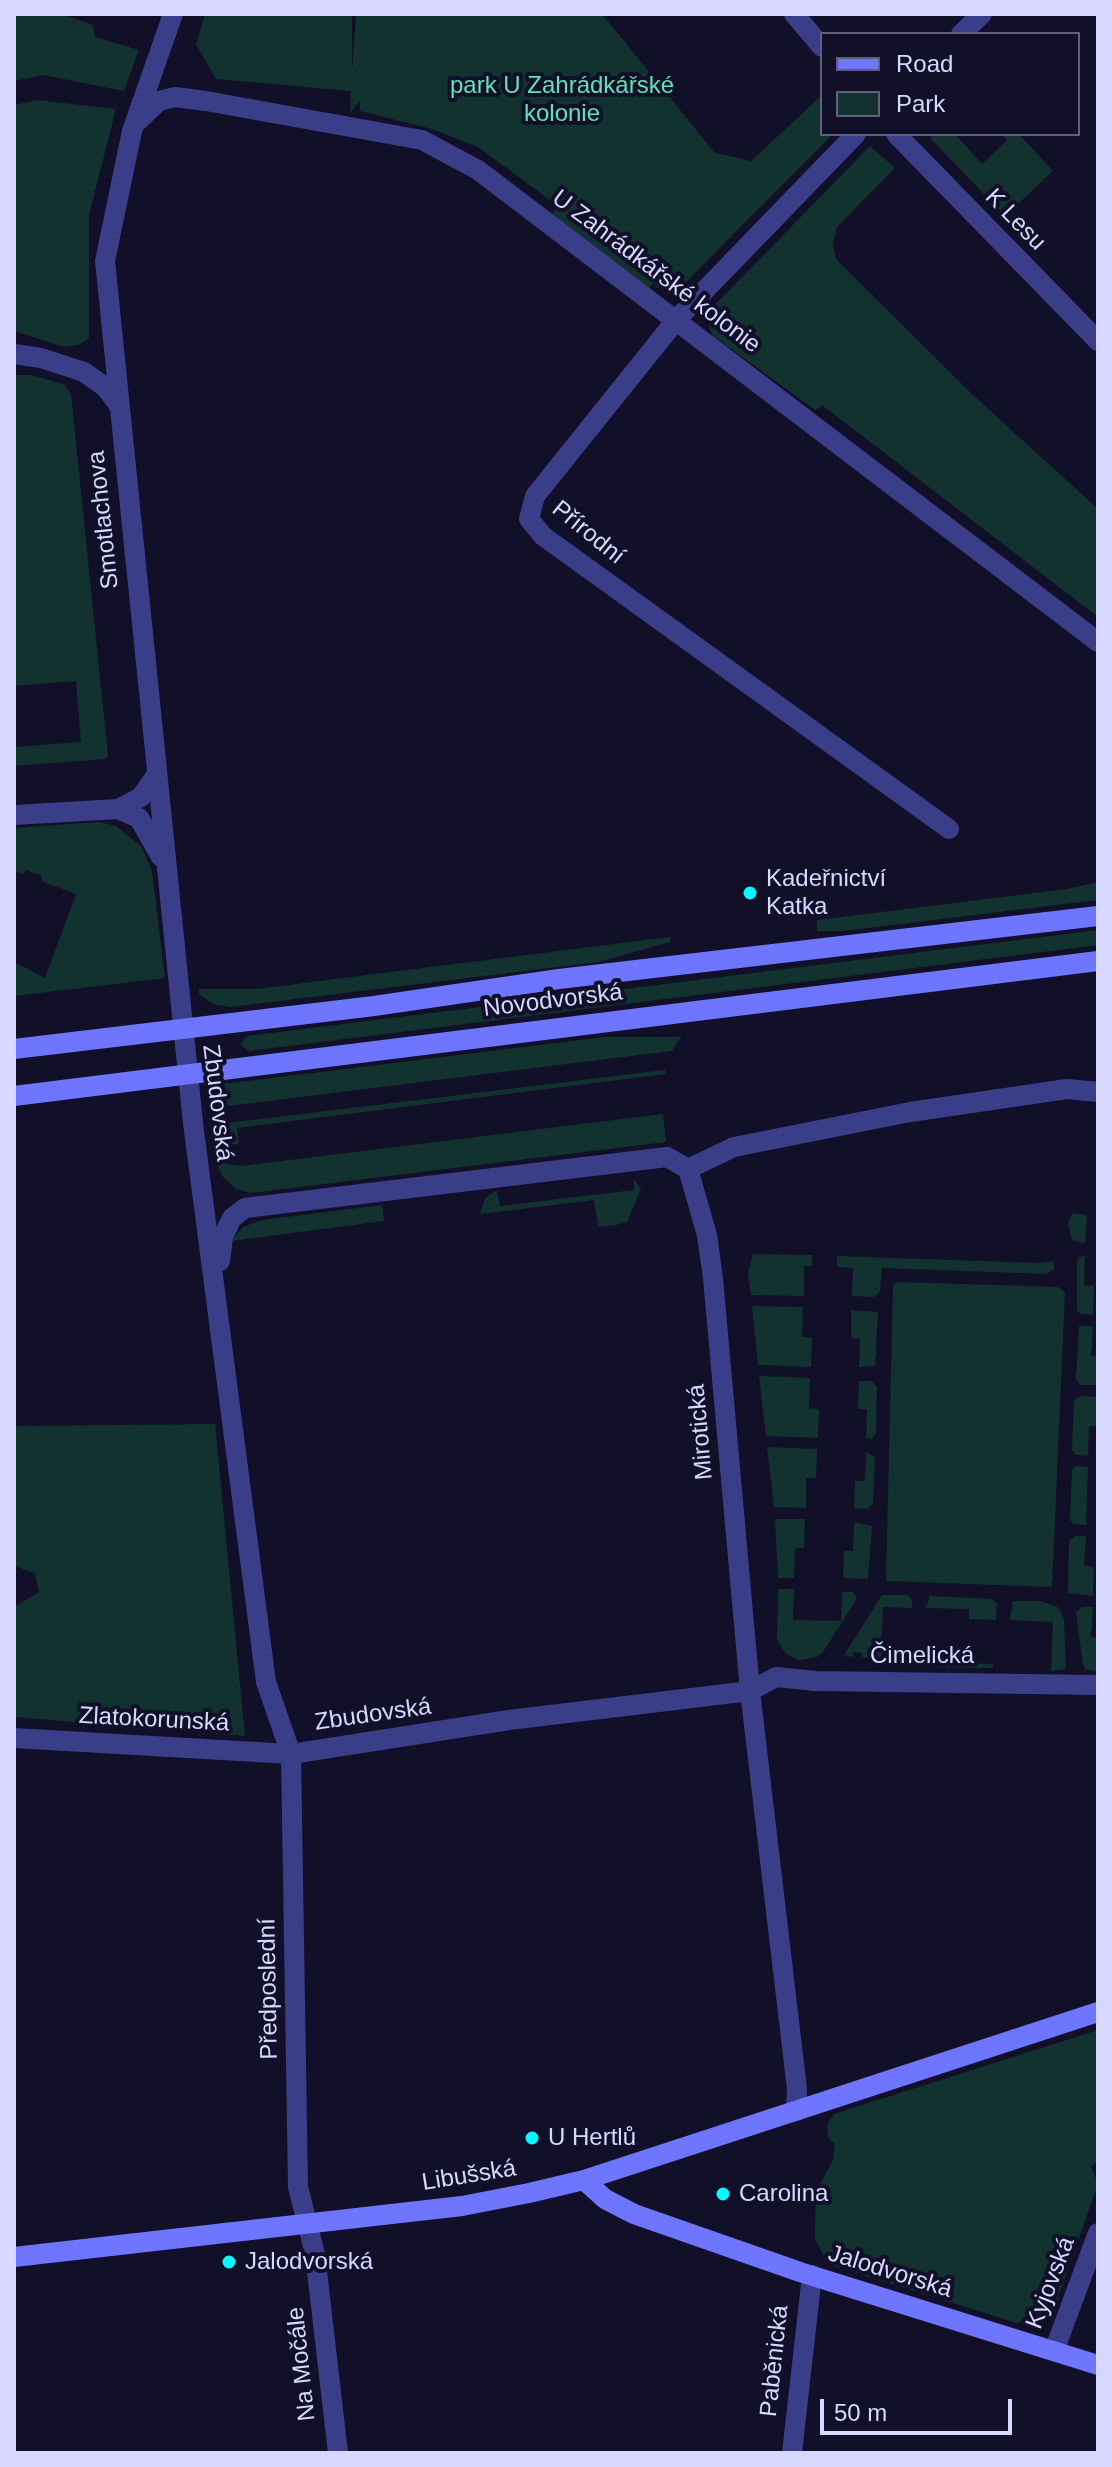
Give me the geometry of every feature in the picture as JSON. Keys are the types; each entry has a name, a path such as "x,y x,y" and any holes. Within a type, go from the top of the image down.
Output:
{"main road":[{"name":"Novodvorská","path":"14,1049 374,1006 559,979 1098,916"},
{"name":"Novodvorská","path":"14,1096 1098,961"},
{"name":"Libušská","path":"14,2257 462,2206 584,2180 1098,2012"},
{"name":"Jalodvorská","path":"584,2180 605,2199 634,2214 812,2275 1098,2365"}],"street":[{"name":"Smotlachova","path":"173,14 132,131 105,261 181,1028"},
{"path":"794,14 820,45"},
{"path":"963,32 982,14"},
{"name":"U Zahrádkářské kolonie","path":"132,131 151,107 175,97 422,140 478,170 1098,642"},
{"name":"Přírodní","path":"854,136 677,319 535,496 529,519 543,536 949,829"},
{"name":"K Lesu","path":"898,136 1098,341"},
{"path":"69,367 99,358 113,345"},
{"path":"14,354 84,372 105,387 119,405"},
{"path":"14,815 118,809 141,797 157,774"},
{"path":"118,809 139,818 165,864"},
{"name":"Zbudovská","path":"181,1028 266,1682 291,1754 509,1720 750,1691"},
{"path":"688,1169 734,1147 895,1115 1067,1089 1098,1092"},
{"name":"Zbudovská","path":"215,1280 223,1237 232,1218 245,1208 667,1157 688,1169"},
{"name":"Mirotická","path":"688,1169 707,1235 713,1278 750,1691 797,2089 796,2111"},
{"name":"Čimelická","path":"750,1691 776,1677 815,1681 1098,1685"},
{"name":"Zlatokorunská","path":"14,1738 291,1754"},
{"name":"Předposlední","path":"291,1754 298,2187 308,2222"},
{"name":"Na Močále","path":"308,2222 315,2254 338,2453"},
{"name":"Kyjovská","path":"1054,2351 1098,2233"},
{"name":"Paběnická","path":"792,2453 812,2275"}],"green space":[{"path":"14,14 62,14 93,25 95,37 139,50 124,91 43,75 14,81"},
{"name":"park U Zahrádkářské kolonie","path":"205,14 352,14 352,70 356,14 602,14 715,153 751,161 820,97 820,136 831,136 678,290 657,288 654,283 649,288 552,214 558,206 478,147 432,129 360,111 360,101 350,113 351,91 216,79 196,44"},
{"path":"37,100 116,109 89,215 89,338 79,345 64,347 14,331 14,105"},
{"path":"931,136 957,136 982,164 1007,140 1004,136 1021,136 1053,171 1005,216"},
{"path":"870,146 895,168 837,227 833,244 836,259 973,395 1098,509 1098,617 822,405 815,410 712,335 706,314"},
{"path":"14,375 32,375 65,385 71,394 108,756 105,759 14,766 14,747 81,742 76,681 14,686"},
{"path":"99,822 116,826 142,847 152,871 165,978 14,996 14,962 45,978 76,894 41,881 42,876 26,870 23,874 14,871 14,828"},
{"path":"1098,882 1098,900 843,931 817,931 817,920 1067,889"},
{"path":"1098,930 1098,945 249,1051 240,1045 247,1036"},
{"path":"670,937 670,942 599,962 230,1007 213,1004 199,994 199,989 256,989"},
{"path":"605,1037 681,1037 672,1051 212,1108 212,1091 222,1084"},
{"path":"665,1070 666,1074 237,1128 239,1145 220,1142 211,1125"},
{"path":"663,1114 666,1142 251,1193 236,1189 223,1177 215,1162 241,1166"},
{"path":"634,1179 641,1189 627,1222 616,1225 598,1227 594,1200 480,1214 485,1198 497,1190 500,1206 634,1190"},
{"path":"382,1205 384,1221 231,1241 243,1227 262,1220"},
{"path":"1072,1213 1087,1215 1085,1244 1072,1240 1068,1224"},
{"path":"753,1254 812,1255 812,1266 804,1266 804,1296 751,1295 748,1273"},
{"path":"837,1256 1054,1261 1054,1269 1047,1274 882,1268 880,1291 874,1297 852,1296 853,1268 837,1267"},
{"path":"1085,1256 1084,1285 1094,1286 1093,1315 1081,1314 1077,1310 1077,1261"},
{"path":"898,1282 1058,1287 1065,1292 1052,1587 886,1581 893,1285"},
{"path":"752,1306 803,1307 802,1337 812,1338 811,1367 758,1365"},
{"path":"851,1310 878,1312 875,1366 859,1367 860,1339 851,1338"},
{"path":"1079,1326 1093,1326 1091,1356 1098,1357 1098,1385 1080,1385 1076,1379"},
{"path":"759,1376 810,1378 809,1408 819,1409 818,1438 766,1436"},
{"path":"859,1381 872,1381 877,1387 876,1434 871,1439 866,1438 867,1409 858,1409"},
{"path":"1080,1396 1098,1397 1098,1426 1089,1426 1088,1456 1076,1455 1072,1450 1074,1400"},
{"path":"215,1424 245,1736 14,1717 14,1607 39,1592 35,1573 14,1566 14,1426"},
{"path":"767,1447 817,1449 816,1478 806,1478 806,1508 774,1507"},
{"path":"866,1452 875,1457 873,1504 867,1509 854,1508 855,1481 865,1481"},
{"path":"1076,1466 1088,1467 1086,1525 1074,1524 1070,1520 1072,1470"},
{"path":"775,1519 805,1519 804,1548 795,1548 794,1578 778,1578"},
{"path":"854,1522 872,1526 868,1579 843,1578 844,1551 853,1551"},
{"path":"1075,1536 1086,1536 1084,1565 1094,1567 1093,1596 1068,1593 1069,1540"},
{"path":"778,1589 794,1589 793,1620 841,1621 842,1592 853,1592 857,1598 823,1652 817,1657 799,1660 786,1654 777,1640"},
{"path":"882,1595 907,1595 912,1600 912,1608 883,1607 881,1650 909,1651 911,1667 862,1657 862,1653 853,1652 853,1657 844,1655"},
{"path":"930,1596 992,1599 997,1604 996,1620 969,1619 969,1609 926,1608"},
{"path":"1013,1601 1041,1601 1058,1607 1064,1619 1066,1669 1051,1671 1053,1622 1010,1620"},
{"path":"1082,1607 1093,1607 1091,1636 1098,1638 1098,1672 1085,1669 1083,1664 1076,1613"},
{"path":"923,1657 966,1658 966,1663 993,1664 993,1668 923,1667"},
{"path":"1098,2030 1098,2161 1091,2166 1098,2184 1053,2312 1017,2323 828,2264 815,2239 816,2192 833,2160 835,2143 828,2139 827,2125 834,2114"}],"place":[{"name":"Kadeřnictví Katka","path":"750,893"},
{"name":"U Hertlů","path":"532,2138"},
{"name":"Carolina","path":"723,2194"},
{"name":"Jalodvorská","path":"229,2262"}]}
